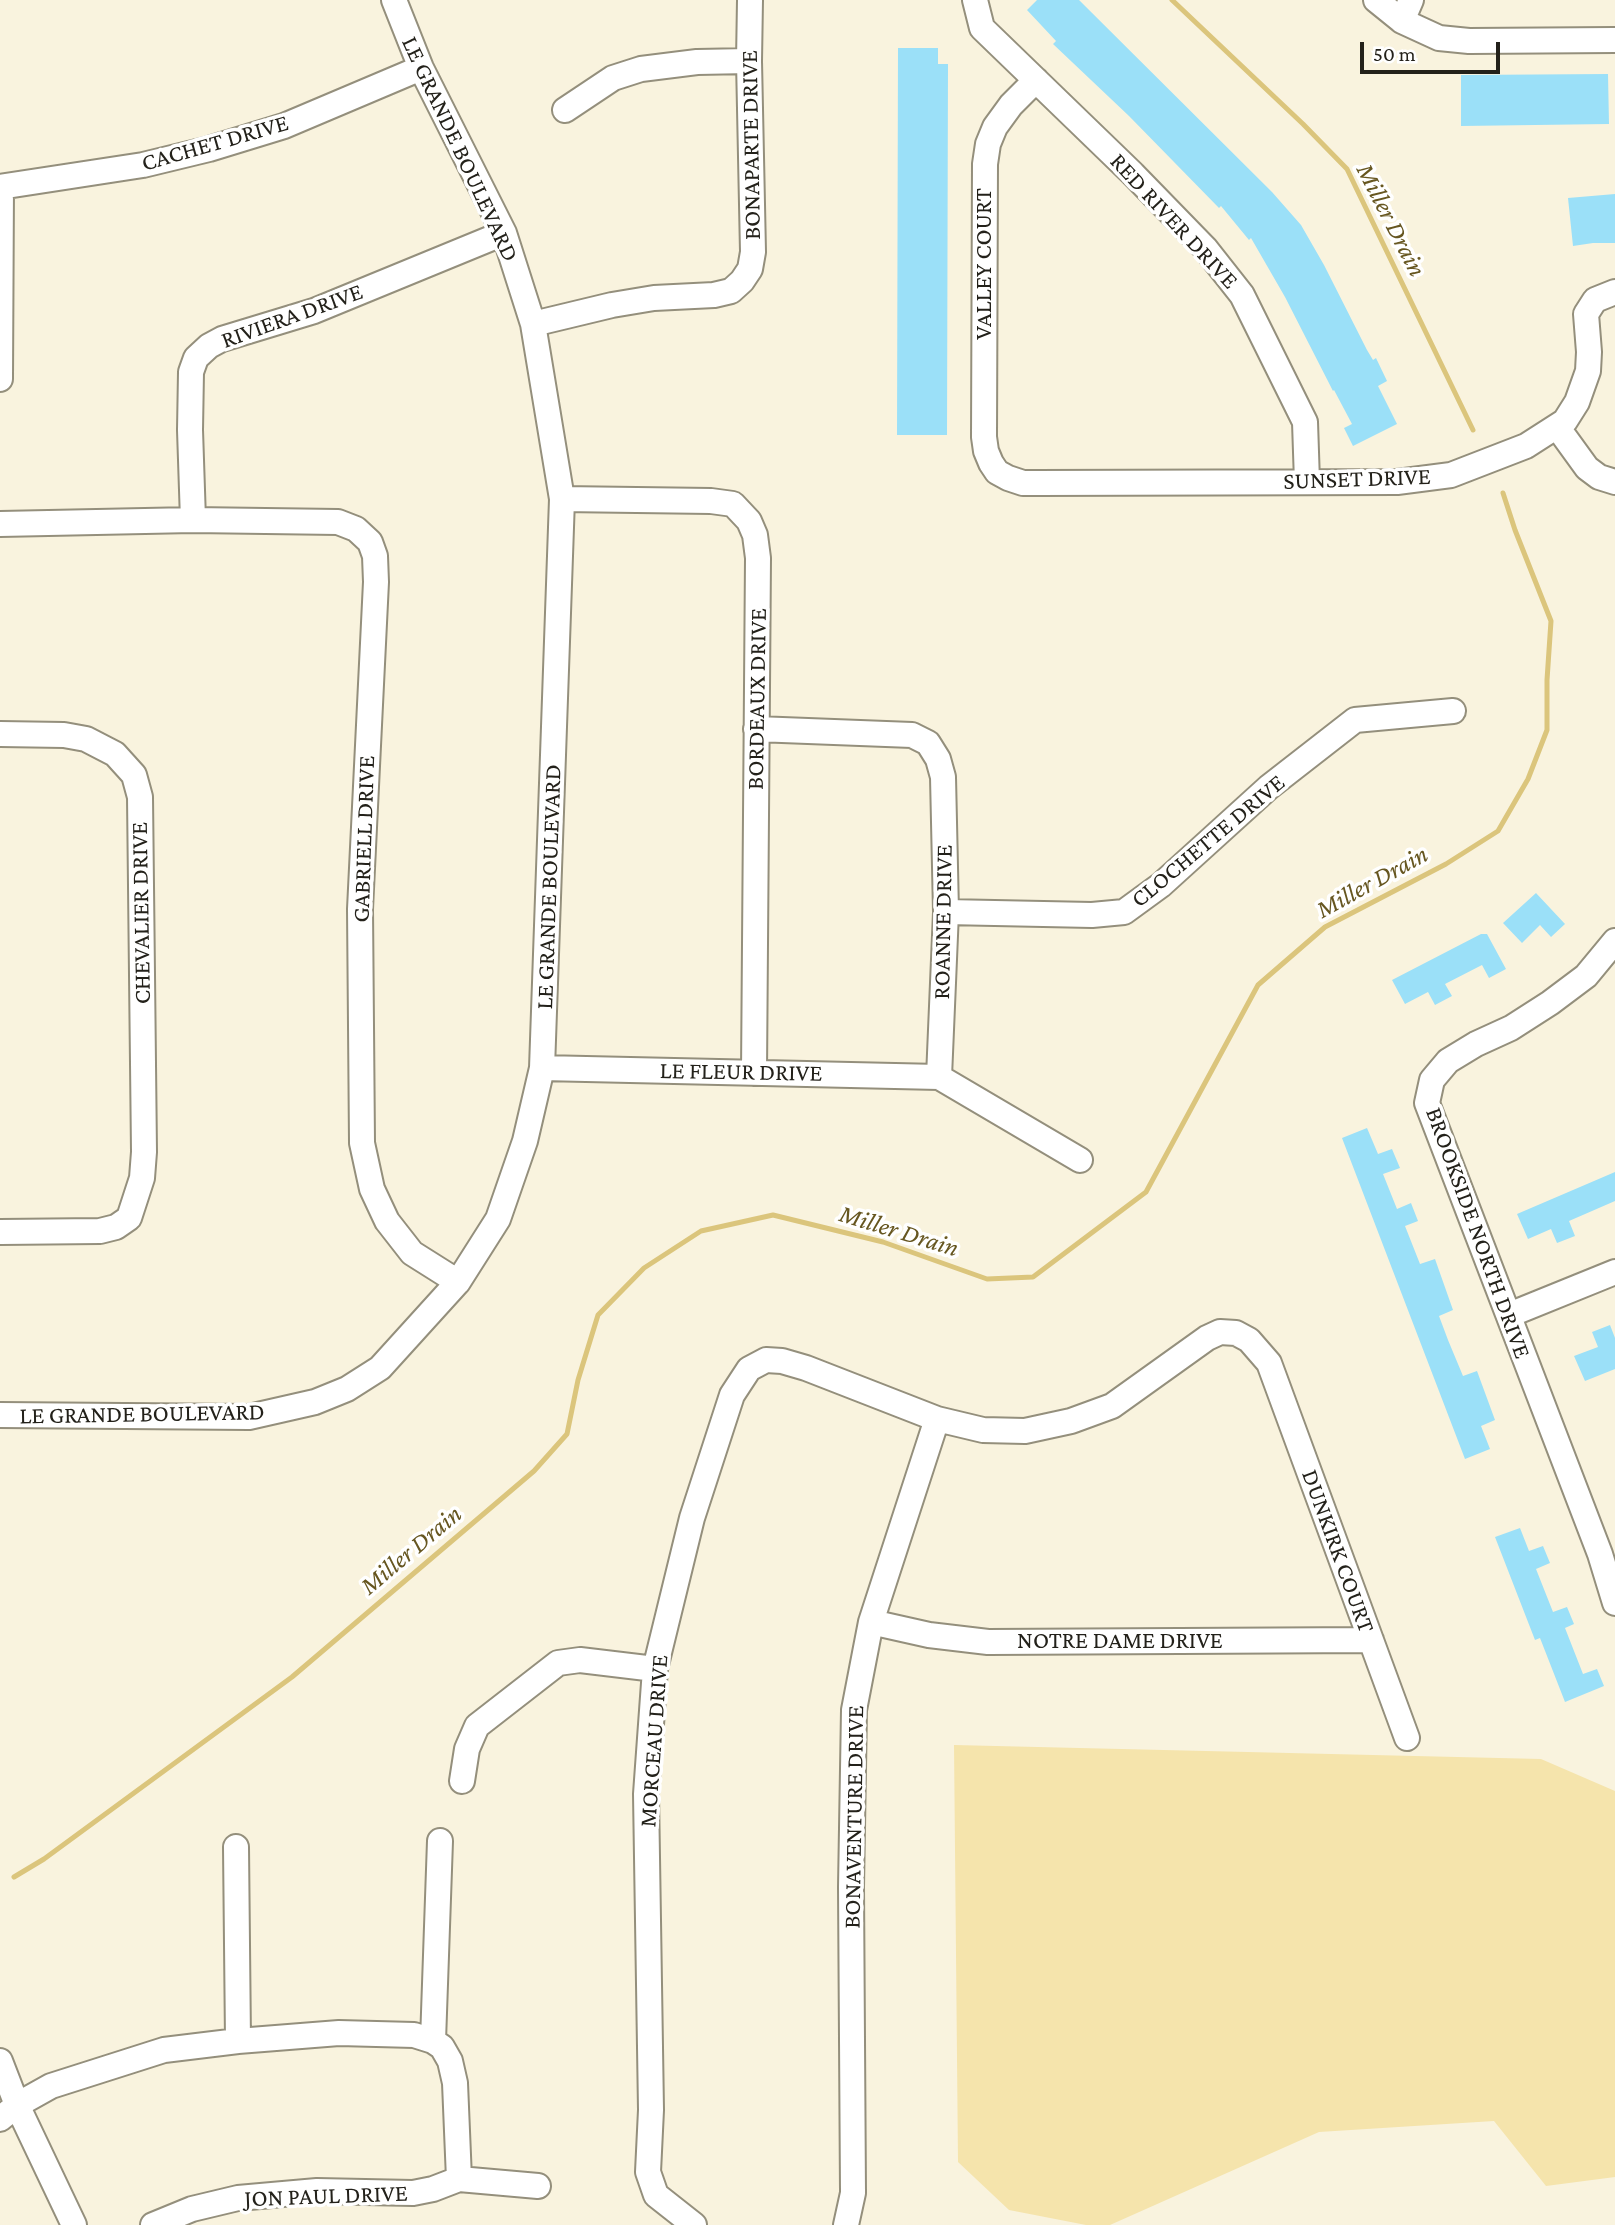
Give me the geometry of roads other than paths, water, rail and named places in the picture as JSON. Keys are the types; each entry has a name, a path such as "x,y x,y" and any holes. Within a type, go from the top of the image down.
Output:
{"street":[{"name":"LE GRANDE BOULEVARD","path":"0,1415 248,1417 315,1402 347,1389 380,1368 458,1282 498,1219 526,1141 542,1068 562,499 533,324 504,233 421,68 394,0"},
{"name":"BONAPARTE DRIVE","path":"533,324 654,298 714,295 731,291 750,270 753,252 750,0"},
{"name":"RED RIVER DRIVE","path":"975,0 982,28 1205,248 1242,295 1305,422 1307,482"},
{"path":"1376,0 1407,11 1427,35 1452,40 1615,40"},
{"path":"565,110 613,78 641,69 697,62 749,61"},
{"name":"CACHET DRIVE","path":"1,187 143,165 209,149 284,126 421,68"},
{"name":"VALLEY COURT","path":"991,463 984,437 985,164 988,144 995,127 1011,105 1036,80"},
{"path":"0,379 1,187"},
{"name":"RIVIERA DRIVE","path":"194,520 190,430 191,372 196,358 202,352 222,339 314,311 504,233"},
{"name":"SUNSET DRIVE","path":"991,463 997,472 1023,483 1397,482 1451,475 1526,446 1558,428 1565,421 1577,402 1588,371 1586,314 1595,300 1615,292"},
{"path":"1558,428 1587,468 1599,477 1615,482"},
{"name":"BORDEAUX DRIVE","path":"562,499 712,501 733,504 749,521 755,535 758,558 754,1073"},
{"path":"0,524 194,520"},
{"name":"GABRIELL DRIVE","path":"194,520 338,522 356,530 370,541 375,556 376,582 360,909 362,1143 372,1189 387,1221 412,1253 458,1282"},
{"name":"CLOCHETTE DRIVE","path":"946,912 1092,915 1124,912 1161,885 1269,788 1355,720 1453,711"},
{"name":"ROANNE DRIVE","path":"756,729 912,735 928,743 939,759 943,777 946,912 939,1077"},
{"name":"CHEVALIER DRIVE","path":"0,734 64,735 86,739 115,754 134,775 140,797 144,1152 142,1178 129,1218 116,1227 100,1231 0,1232"},
{"name":"BROOKSIDE NORTH DRIVE","path":"1615,941 1586,976 1550,1003 1511,1028 1448,1061 1432,1080 1427,1103 1509,1315 1607,1551 1615,1603"},
{"name":"LE FLEUR DRIVE","path":"542,1068 939,1077"},
{"path":"939,1077 1080,1160"},
{"path":"1509,1315 1615,1272"},
{"name":"MORCEAU DRIVE","path":"694,2225 656,2195 648,2172 651,2110 646,1794 655,1669 692,1518 732,1395 749,1369 765,1360 782,1361 937,1419 984,1430 1025,1431 1070,1421 1112,1406 1207,1338 1220,1332 1236,1333 1249,1340 1269,1363"},
{"name":"DUNKIRK COURT","path":"1269,1363 1407,1738"},
{"name":"BONAVENTURE DRIVE","path":"846,2225 853,2193 851,1887 854,1710 871,1622 937,1419"},
{"name":"NOTRE DAME DRIVE","path":"871,1622 929,1635 988,1642 1371,1640"},
{"path":"462,1782 467,1749 477,1726 558,1663 580,1660 655,1669"},
{"path":"433,2041 440,1841"},
{"path":"236,1847 238,2040"},
{"path":"8,2112 51,2086 164,2050 238,2040 339,2033 414,2035 442,2047 450,2061 455,2083 459,2179 538,2186"},
{"path":"0,2061 8,2112 74,2225"},
{"name":"JON PAUL DRIVE","path":"153,2225 192,2208 238,2198 317,2191 413,2193 459,2179"}],"waterway":[{"name":"Miller Drain","path":"1172,0 1347,169 1473,430"},
{"name":"Miller Drain","path":"14,1877 44,1859 292,1677 534,1471 567,1434 578,1380 598,1315 644,1268 701,1231 773,1215 883,1242 987,1279 1033,1277 1146,1192 1258,985 1325,927 1446,864 1498,831 1528,779 1547,730 1551,621 1503,493"}]}
